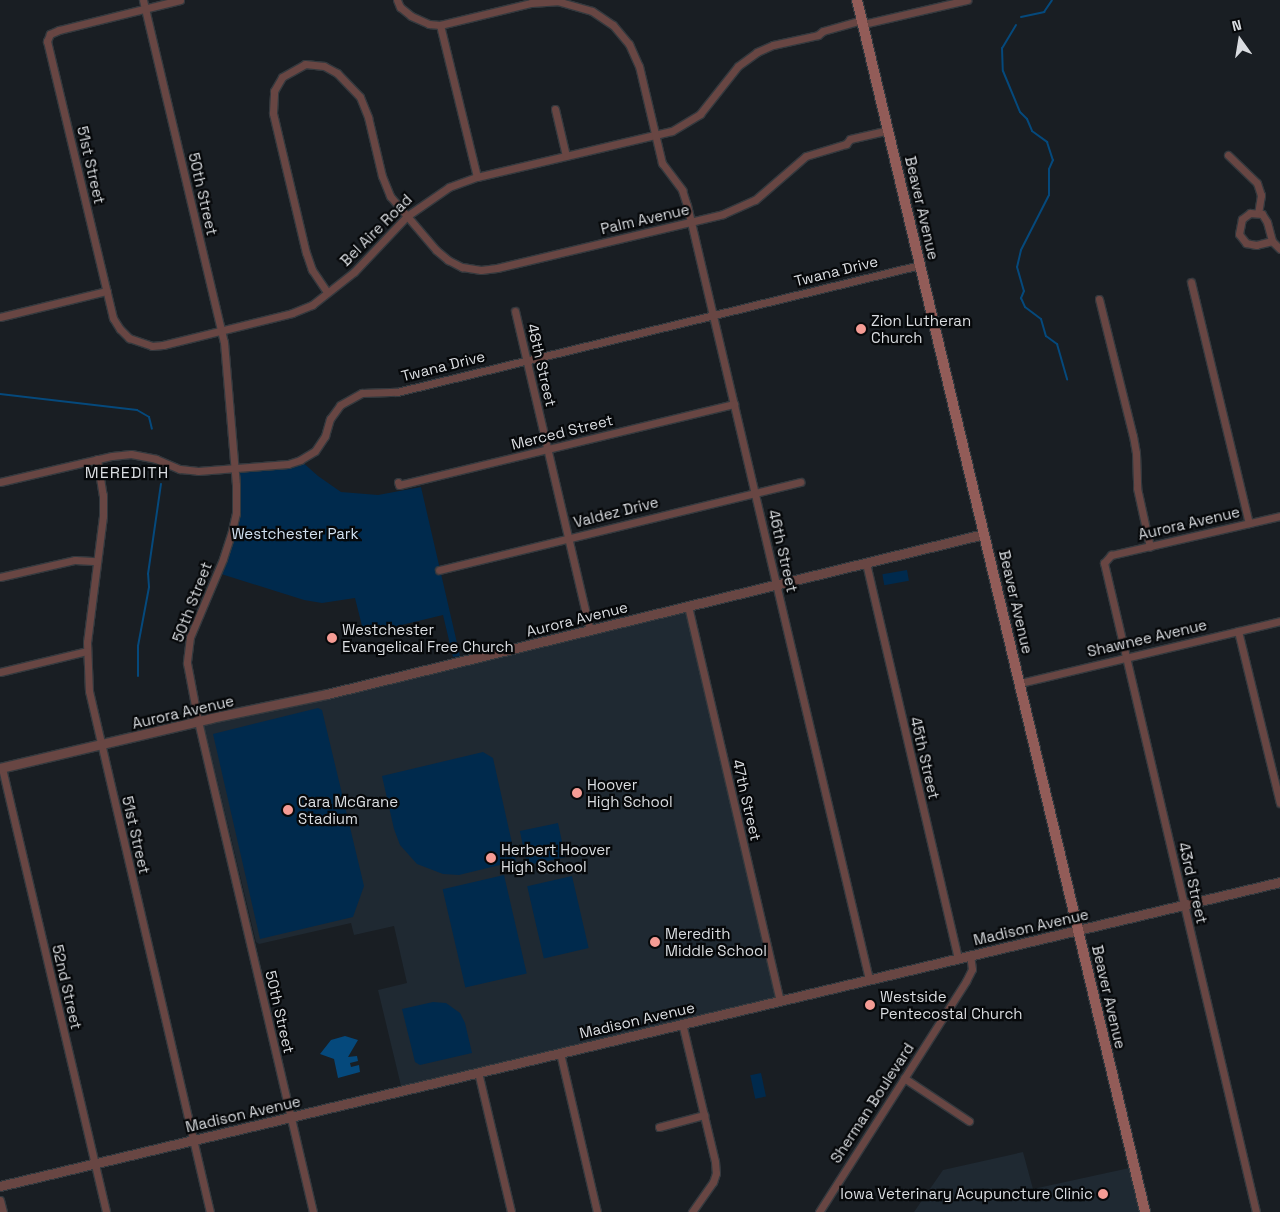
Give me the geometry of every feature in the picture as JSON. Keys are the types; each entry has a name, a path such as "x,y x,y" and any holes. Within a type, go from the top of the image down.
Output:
{"main road":[{"name":"Beaver Avenue","path":"858,0 1145,1212"}],"street":[{"name":"50th Street","path":"142,0 221,330 228,368 235,469 237,499 231,534 187,650 188,671 198,721 313,1212"},
{"path":"145,9 180,0"},
{"path":"397,0 400,7 411,16 429,24 440,26 477,177"},
{"name":"Bel Aire Road","path":"107,291 113,318 120,329 129,338 141,344 163,345 292,313 312,305 327,292 336,288 354,272 407,216 449,187 477,177 654,135 684,126 700,114 731,73 757,52 773,45 818,35 823,31 967,0"},
{"name":"46th Street","path":"440,26 531,3 557,1 592,11 613,25 629,44 639,66 662,163 682,190 691,223 868,979"},
{"name":"51st Street","path":"107,291 48,45 48,37 54,32 145,9"},
{"name":"Palm Avenue","path":"327,292 312,270 306,253 273,113 274,91 282,77 305,64 324,66 337,73 360,97 368,117 385,186 390,196 407,216 448,260 462,267 481,270 691,223 740,208 755,200 806,156 846,144 850,139 888,130"},
{"path":"555,109 566,156"},
{"path":"1228,155 1257,183 1261,195 1258,213"},
{"path":"1272,242 1250,245 1239,234 1238,229 1242,219 1250,213 1258,213 1268,222 1272,242 1280,248"},
{"name":"Twana Drive","path":"0,482 98,459 131,454 156,459 180,469 198,471 288,464 308,456 320,444 334,412 354,395 371,392 397,392 920,265"},
{"path":"1192,282 1249,523"},
{"path":"0,318 107,291"},
{"path":"1099,299 1136,453 1137,488 1150,547"},
{"name":"48th Street","path":"515,311 590,630"},
{"name":"Merced Street","path":"398,482 399,485 734,404"},
{"name":"51st Street","path":"98,459 103,495 103,516 87,651 89,691 100,745 210,1212"},
{"name":"Valdez Drive","path":"439,570 800,482"},
{"name":"Aurora Avenue","path":"1106,560 1111,555 1280,516"},
{"name":"Aurora Avenue","path":"1,768 198,721 281,705 984,534"},
{"path":"0,578 75,560 97,561"},
{"name":"43rd Street","path":"1106,560 1105,570 1256,1212"},
{"name":"45th Street","path":"866,563 958,958"},
{"name":"47th Street","path":"688,606 780,1000"},
{"name":"Shawnee Avenue","path":"1020,683 1280,621"},
{"path":"1238,631 1280,803"},
{"path":"0,672 87,651"},
{"name":"52nd Street","path":"1,768 106,1212"},
{"name":"Madison Avenue","path":"0,1186 1280,882"},
{"name":"Sherman Boulevard","path":"819,1212 970,974 970,955"},
{"path":"682,1024 716,1173 713,1182 693,1212"},
{"path":"560,1053 598,1212"},
{"path":"478,1072 511,1212"},
{"path":"904,1078 969,1120"},
{"path":"659,1127 704,1115"},
{"path":"0,1200 3,1212"}],"shaded area":[{"name":"Herbert Hoover High School","path":"688,606 780,1000 402,1090 378,990 407,983 394,926 354,935 351,923 259,944 256,942 206,733 201,732 198,721"},
{"path":"345,1036 358,1040 348,1057 357,1056 358,1061 350,1063 351,1067 359,1065 360,1072 338,1078 334,1059 320,1054 331,1040"},
{"path":"1023,1152 1033,1189 1134,1167 1145,1212 914,1212 943,1170"}],"green space":[{"name":"Westchester Park","path":"300,460 318,476 341,492 378,495 421,487 460,656 453,657 443,615 364,634 355,598 322,603 304,600 218,573 236,513 235,469"},
{"path":"907,570 909,581 884,585 882,574"},
{"name":"Cara McGrane Stadium","path":"318,708 322,710 364,886 353,917 260,939 213,734"},
{"path":"483,752 493,758 516,861 459,875 443,874 417,864 400,845 394,829 382,776"},
{"path":"558,823 565,857 527,865 520,831"},
{"path":"504,875 527,973 465,988 443,889"},
{"path":"572,876 589,948 544,958 527,886"},
{"path":"433,1002 446,1003 460,1013 465,1023 472,1053 420,1065 415,1062 402,1009"},
{"path":"761,1073 766,1096 755,1099 750,1075"}],"waterway":[{"path":"1021,17 1044,12 1052,0"},
{"path":"1016,25 1002,48 1003,71 1020,112 1027,119 1032,131 1047,142 1053,160 1049,169 1049,195 1021,250 1017,267 1024,291 1021,298 1025,307 1041,319 1046,336 1057,344 1067,380"},
{"path":"0,394 137,410 149,417 152,429"},
{"path":"138,676 138,646 149,587 148,574 161,484"}],"place":[{"name":"Zion Lutheran Church","path":"861,329"},
{"name":"Westchester Evangelical Free Church","path":"332,638"},
{"name":"Hoover High School","path":"577,793"},
{"name":"Cara McGrane Stadium","path":"288,810"},
{"name":"Herbert Hoover High School","path":"491,858"},
{"name":"Meredith Middle School","path":"655,942"},
{"name":"Westside Pentecostal Church","path":"870,1005"},
{"name":"Iowa Veterinary Acupuncture Clinic","path":"1103,1194"}],"district":[{"name":"MEREDITH","path":"127,473"}]}
